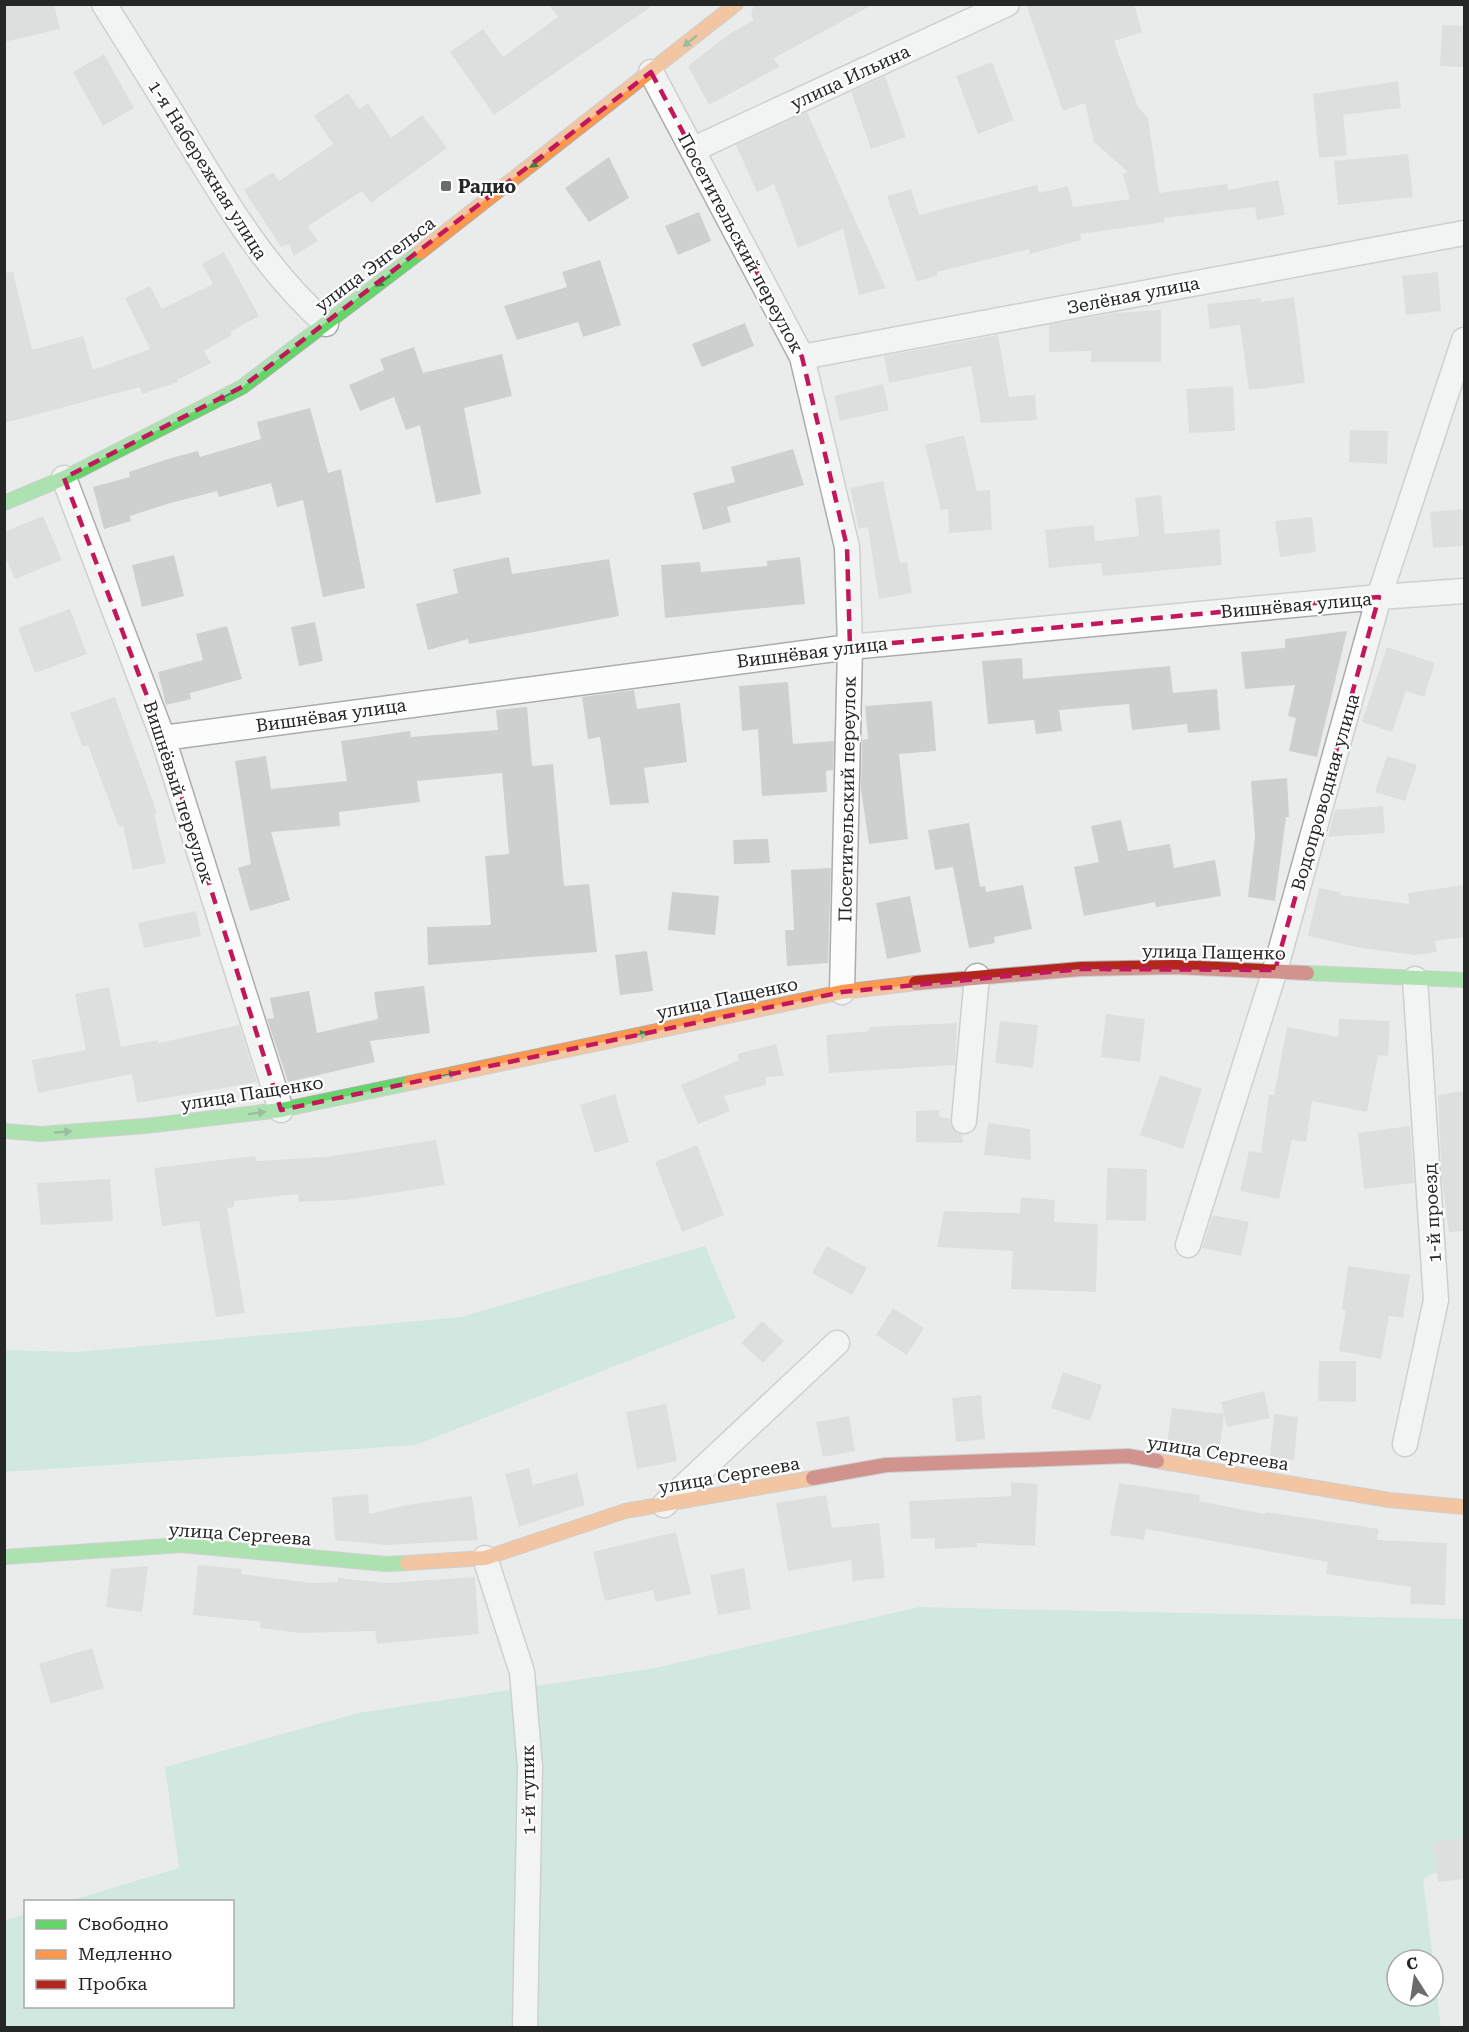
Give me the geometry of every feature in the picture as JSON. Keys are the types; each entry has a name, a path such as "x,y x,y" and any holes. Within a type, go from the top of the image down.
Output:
{"street":[{"name":"1-я Набережная улица","path":"104,4 226,203 264,260 299,299 326,324"},
{"name":"улица Энгельса","path":"4,503 64,478 144,440 242,387 736,4"},
{"name":"улица Ильина","path":"694,149 1007,4"},
{"name":"Посетительский переулок","path":"651,72 694,149 802,357 847,547 850,647 842,992"},
{"name":"Зелёная улица","path":"802,357 1464,232"},
{"name":"Водопроводная улица","path":"1188,1245 1275,970 1379,597 1464,340"},
{"name":"Вишнёвый переулок","path":"64,478 163,738 281,1110"},
{"name":"Вишнёвая улица","path":"163,738 850,647 1464,591"},
{"name":"улица Пащенко","path":"4,1131 41,1134 122,1128 281,1110 842,992 977,976 1093,969 1275,970 1464,980"},
{"path":"964,1121 977,976"},
{"name":"1-й проезд","path":"1405,1444 1436,1300 1415,979"},
{"path":"664,1505 837,1343"},
{"name":"улица Сергеева","path":"4,1557 182,1545 386,1564 485,1558 625,1511 886,1465 1128,1456 1389,1500 1464,1507"},
{"name":"1-й тупик","path":"485,1558 522,1672 530,1767 525,2028"}],"highlighted area":[{"path":"651,72 802,357 847,547 850,647 1379,597 1275,970 1081,969 842,992 281,1110 163,738 64,478 242,387"}],"green space":[{"path":"705,1246 736,1318 416,1445 5,1472 5,1350 78,1352 461,1317"},
{"path":"919,1607 1464,1619 1464,1858 1423,1879 1432,1948 1385,1948 1385,2008 1439,2008 1441,2027 5,2027 4,1921 24,1914 24,2008 234,2008 234,1900 72,1900 179,1868 165,1767 358,1713 655,1668"}],"building":[{"path":"4,4 54,4 60,29 4,42"},
{"path":"548,4 655,4 494,115 450,52 483,29 503,57 558,17"},
{"path":"754,4 874,4 774,58 779,67 709,105 688,66 729,34 754,20 751,15"},
{"path":"1026,4 1134,4 1142,32 1114,41 1138,107 1148,118 1159,193 1227,184 1228,190 1278,180 1285,215 1257,220 1255,207 1164,218 1165,222 1080,234 1081,240 1030,254 1029,249 937,272 938,275 917,282 887,196 911,189 919,215 1037,185 1039,193 1068,186 1073,207 1130,199 1123,174 1128,172 1094,142 1085,103 1063,111"},
{"path":"1442,25 1464,26 1464,67 1440,66"},
{"path":"104,54 134,108 103,126 73,72"},
{"path":"992,62 1014,120 978,134 956,76"},
{"path":"885,76 906,137 871,149 851,92"},
{"path":"1398,81 1401,108 1343,115 1347,155 1319,158 1313,94"},
{"path":"348,93 359,109 368,103 391,138 422,115 447,148 371,203 362,191 308,226 318,241 294,256 289,244 281,247 244,190 273,172 279,181 333,144 314,116"},
{"path":"807,112 886,288 859,295 843,229 798,248 774,184 757,192 736,145"},
{"path":"1408,154 1413,197 1338,205 1334,161"},
{"path":"609,157 629,198 589,222 565,188"},
{"path":"699,212 711,241 678,255 665,226"},
{"path":"224,252 259,316 230,332 232,335 204,351 211,363 177,380 178,382 142,394 140,387 4,423 4,273 13,272 32,350 83,336 93,370 150,349 125,298 150,286 162,309 213,284 202,264"},
{"path":"600,260 621,325 583,337 578,322 517,340 504,306 567,287 562,272"},
{"path":"1438,272 1441,311 1406,315 1402,276"},
{"path":"1294,297 1305,383 1249,390 1240,325 1210,329 1207,304 1261,298 1261,302"},
{"path":"1161,310 1161,362 1091,362 1091,351 1049,352 1049,325 1115,313"},
{"path":"745,323 754,346 702,367 692,344"},
{"path":"998,335 1009,397 1035,395 1037,420 981,423 971,366 889,383 884,356"},
{"path":"414,347 423,373 502,354 512,396 464,408 481,494 436,503 420,425 406,430 394,397 360,411 349,385 384,370 380,359"},
{"path":"883,384 889,410 840,421 834,396"},
{"path":"1233,386 1235,431 1189,433 1186,389"},
{"path":"310,408 328,473 341,469 365,588 323,597 303,500 277,507 271,483 219,497 217,491 167,504 130,516 131,521 104,529 93,487 130,477 129,472 171,458 198,451 200,457 261,439 257,422"},
{"path":"1350,430 1388,431 1387,464 1349,462"},
{"path":"964,435 977,491 990,490 992,530 949,533 948,509 941,510 925,445"},
{"path":"793,449 804,485 727,507 731,522 703,530 693,493 735,482 731,467"},
{"path":"883,481 900,563 907,562 912,593 879,599 868,527 859,529 850,488"},
{"path":"1161,495 1165,534 1219,529 1222,565 1103,576 1101,563 1049,568 1045,530 1094,525 1095,541 1139,536 1135,498"},
{"path":"1464,509 1464,546 1433,548 1430,512"},
{"path":"43,516 62,560 15,579 4,554 4,532"},
{"path":"1312,517 1316,552 1280,557 1275,521"},
{"path":"174,555 184,596 142,607 132,565"},
{"path":"509,557 512,574 609,559 619,616 469,644 468,639 428,650 416,604 458,593 453,569"},
{"path":"800,557 805,604 665,618 661,565 700,562 701,572 767,566 767,561"},
{"path":"70,609 87,654 35,673 18,628"},
{"path":"315,622 323,661 299,666 291,627"},
{"path":"227,626 242,679 190,693 191,699 166,705 158,672 203,660 196,634"},
{"path":"1347,631 1317,757 1289,751 1296,718 1288,716 1295,685 1245,689 1241,652 1285,648 1285,639"},
{"path":"1387,647 1435,663 1424,697 1406,691 1392,732 1362,722"},
{"path":"1022,658 1023,679 1170,666 1173,693 1217,689 1220,730 1188,733 1187,724 1132,730 1129,704 1059,710 1062,731 1036,734 1034,720 988,724 982,661"},
{"path":"788,682 793,744 834,741 833,770 826,771 827,792 762,796 758,729 742,731 739,686"},
{"path":"634,690 637,709 680,703 687,762 644,768 649,803 610,805 600,737 588,739 582,697"},
{"path":"115,697 157,813 154,814 166,863 133,870 123,826 119,827 88,745 83,747 70,713"},
{"path":"932,701 936,751 899,754 908,839 869,844 861,789 862,740 868,739 865,706"},
{"path":"527,707 532,766 553,764 564,886 589,884 597,952 428,965 427,927 491,925 485,856 509,854 502,773 417,781 420,802 339,812 340,826 271,832 290,900 250,911 238,868 251,864 235,761 266,756 271,789 347,781 341,741 410,731 411,737 498,730 496,710"},
{"path":"1387,756 1417,765 1405,801 1375,792"},
{"path":"1287,778 1289,817 1286,817 1275,901 1248,897 1255,837 1251,781"},
{"path":"1383,806 1385,833 1328,837 1335,810"},
{"path":"1121,820 1128,851 1170,844 1174,868 1215,860 1221,896 1156,907 1155,902 1084,916 1074,867 1099,862 1091,826"},
{"path":"969,823 980,887 985,886 986,892 1023,885 1032,929 994,937 995,943 969,948 953,867 935,870 928,830"},
{"path":"768,839 770,863 734,864 733,840"},
{"path":"831,868 828,963 787,966 785,930 794,930 791,870"},
{"path":"1464,885 1464,937 1435,941 1437,952 1415,955 1361,948 1308,936 1319,888 1341,892 1340,895 1409,904 1408,893"},
{"path":"672,892 719,896 715,935 668,930"},
{"path":"910,896 921,952 887,959 876,903"},
{"path":"196,911 201,936 144,948 138,923"},
{"path":"647,951 653,991 620,995 615,955"},
{"path":"424,986 430,1033 370,1041 375,1062 288,1082 267,1019 274,1018 270,998 309,991 317,1033 378,1019 374,992"},
{"path":"109,987 121,1047 158,1040 159,1043 239,1025 257,1082 137,1103 132,1074 38,1093 32,1060 86,1050 75,994"},
{"path":"1106,1014 1145,1019 1140,1062 1101,1057"},
{"path":"1339,1019 1390,1021 1388,1056 1378,1055 1367,1112 1312,1101 1306,1142 1292,1140 1279,1199 1240,1191 1249,1151 1261,1153 1269,1095 1274,1095 1287,1027 1338,1037"},
{"path":"1000,1021 1038,1025 1033,1068 995,1063"},
{"path":"957,1023 955,1065 829,1073 826,1035 869,1031 869,1027"},
{"path":"776,1044 784,1076 766,1077 766,1085 724,1096 730,1111 698,1124 681,1085 739,1060 737,1054"},
{"path":"1160,1075 1202,1089 1183,1149 1140,1135"},
{"path":"1464,1091 1464,1231 1449,1232 1442,1180 1438,1095"},
{"path":"615,1094 629,1142 595,1153 580,1105"},
{"path":"939,1110 939,1117 950,1118 951,1127 962,1135 963,1143 916,1142 916,1111"},
{"path":"988,1123 1030,1129 1031,1160 984,1155"},
{"path":"1410,1126 1414,1183 1364,1189 1358,1133"},
{"path":"436,1140 445,1185 346,1200 299,1202 298,1194 234,1201 234,1207 227,1208 245,1313 216,1317 199,1221 162,1226 154,1168 255,1156 256,1161 326,1157"},
{"path":"697,1145 724,1215 682,1232 655,1162"},
{"path":"1107,1168 1147,1169 1146,1221 1106,1220"},
{"path":"110,1179 113,1221 41,1225 37,1183"},
{"path":"1021,1197 1055,1200 1054,1222 1098,1224 1096,1292 1011,1289 1013,1251 937,1247 944,1211 1020,1213"},
{"path":"1213,1215 1249,1222 1241,1256 1202,1248"},
{"path":"827,1246 867,1268 852,1295 812,1273"},
{"path":"1348,1266 1410,1275 1403,1318 1389,1316 1381,1359 1339,1351 1346,1310 1342,1309"},
{"path":"893,1308 924,1328 907,1355 876,1335"},
{"path":"762,1321 784,1341 763,1363 741,1343"},
{"path":"1319,1361 1356,1361 1356,1402 1318,1401"},
{"path":"1063,1372 1102,1385 1090,1421 1051,1408"},
{"path":"1264,1391 1270,1418 1227,1427 1224,1415 1219,1452 1167,1444 1172,1408 1224,1414 1221,1402"},
{"path":"981,1395 985,1439 956,1442 952,1398"},
{"path":"666,1404 677,1461 637,1469 626,1412"},
{"path":"1274,1414 1298,1417 1294,1460 1270,1458"},
{"path":"849,1416 855,1451 823,1457 816,1422"},
{"path":"529,1468 533,1485 577,1473 585,1505 519,1527 505,1474"},
{"path":"1011,1482 1038,1484 1035,1546 977,1543 977,1547 935,1549 935,1538 911,1539 909,1501 1011,1496"},
{"path":"1119,1483 1200,1495 1199,1501 1265,1514 1266,1512 1379,1529 1377,1540 1447,1543 1445,1605 1410,1604 1411,1587 1326,1574 1328,1562 1146,1529 1144,1540 1110,1535"},
{"path":"368,1494 369,1514 407,1505 472,1496 478,1540 386,1545 335,1540 332,1497"},
{"path":"826,1495 832,1528 879,1523 885,1578 853,1581 851,1560 788,1571 776,1503"},
{"path":"676,1532 691,1594 656,1602 653,1590 605,1601 593,1552"},
{"path":"198,1565 242,1569 241,1574 313,1583 338,1582 338,1578 387,1583 475,1577 479,1634 377,1644 375,1631 301,1633 260,1628 261,1622 193,1615"},
{"path":"148,1566 142,1612 106,1607 111,1569"},
{"path":"744,1568 751,1609 718,1615 710,1575"},
{"path":"92,1648 104,1688 51,1704 39,1664"},
{"path":"1464,1838 1464,1879 1438,1882 1433,1842"}],"traffic: fast":[{"path":"4,503 64,478 242,387 420,252"},
{"path":"1307,973 1464,980"},
{"path":"4,1131 41,1134 145,1126 281,1110 410,1083"},
{"path":"4,1557 182,1545 386,1564 407,1563"}],"traffic: slow":[{"path":"420,252 736,4"},
{"path":"410,1083 842,992 916,983"},
{"path":"1157,1461 1389,1500 1464,1507"},
{"path":"407,1563 485,1558 625,1511 813,1478"}],"traffic: jam":[{"path":"916,983 1081,969 1176,967 1307,973"},
{"path":"813,1478 886,1465 1128,1456 1157,1461"}],"place":[{"name":"Радио","path":"446,186"}]}
